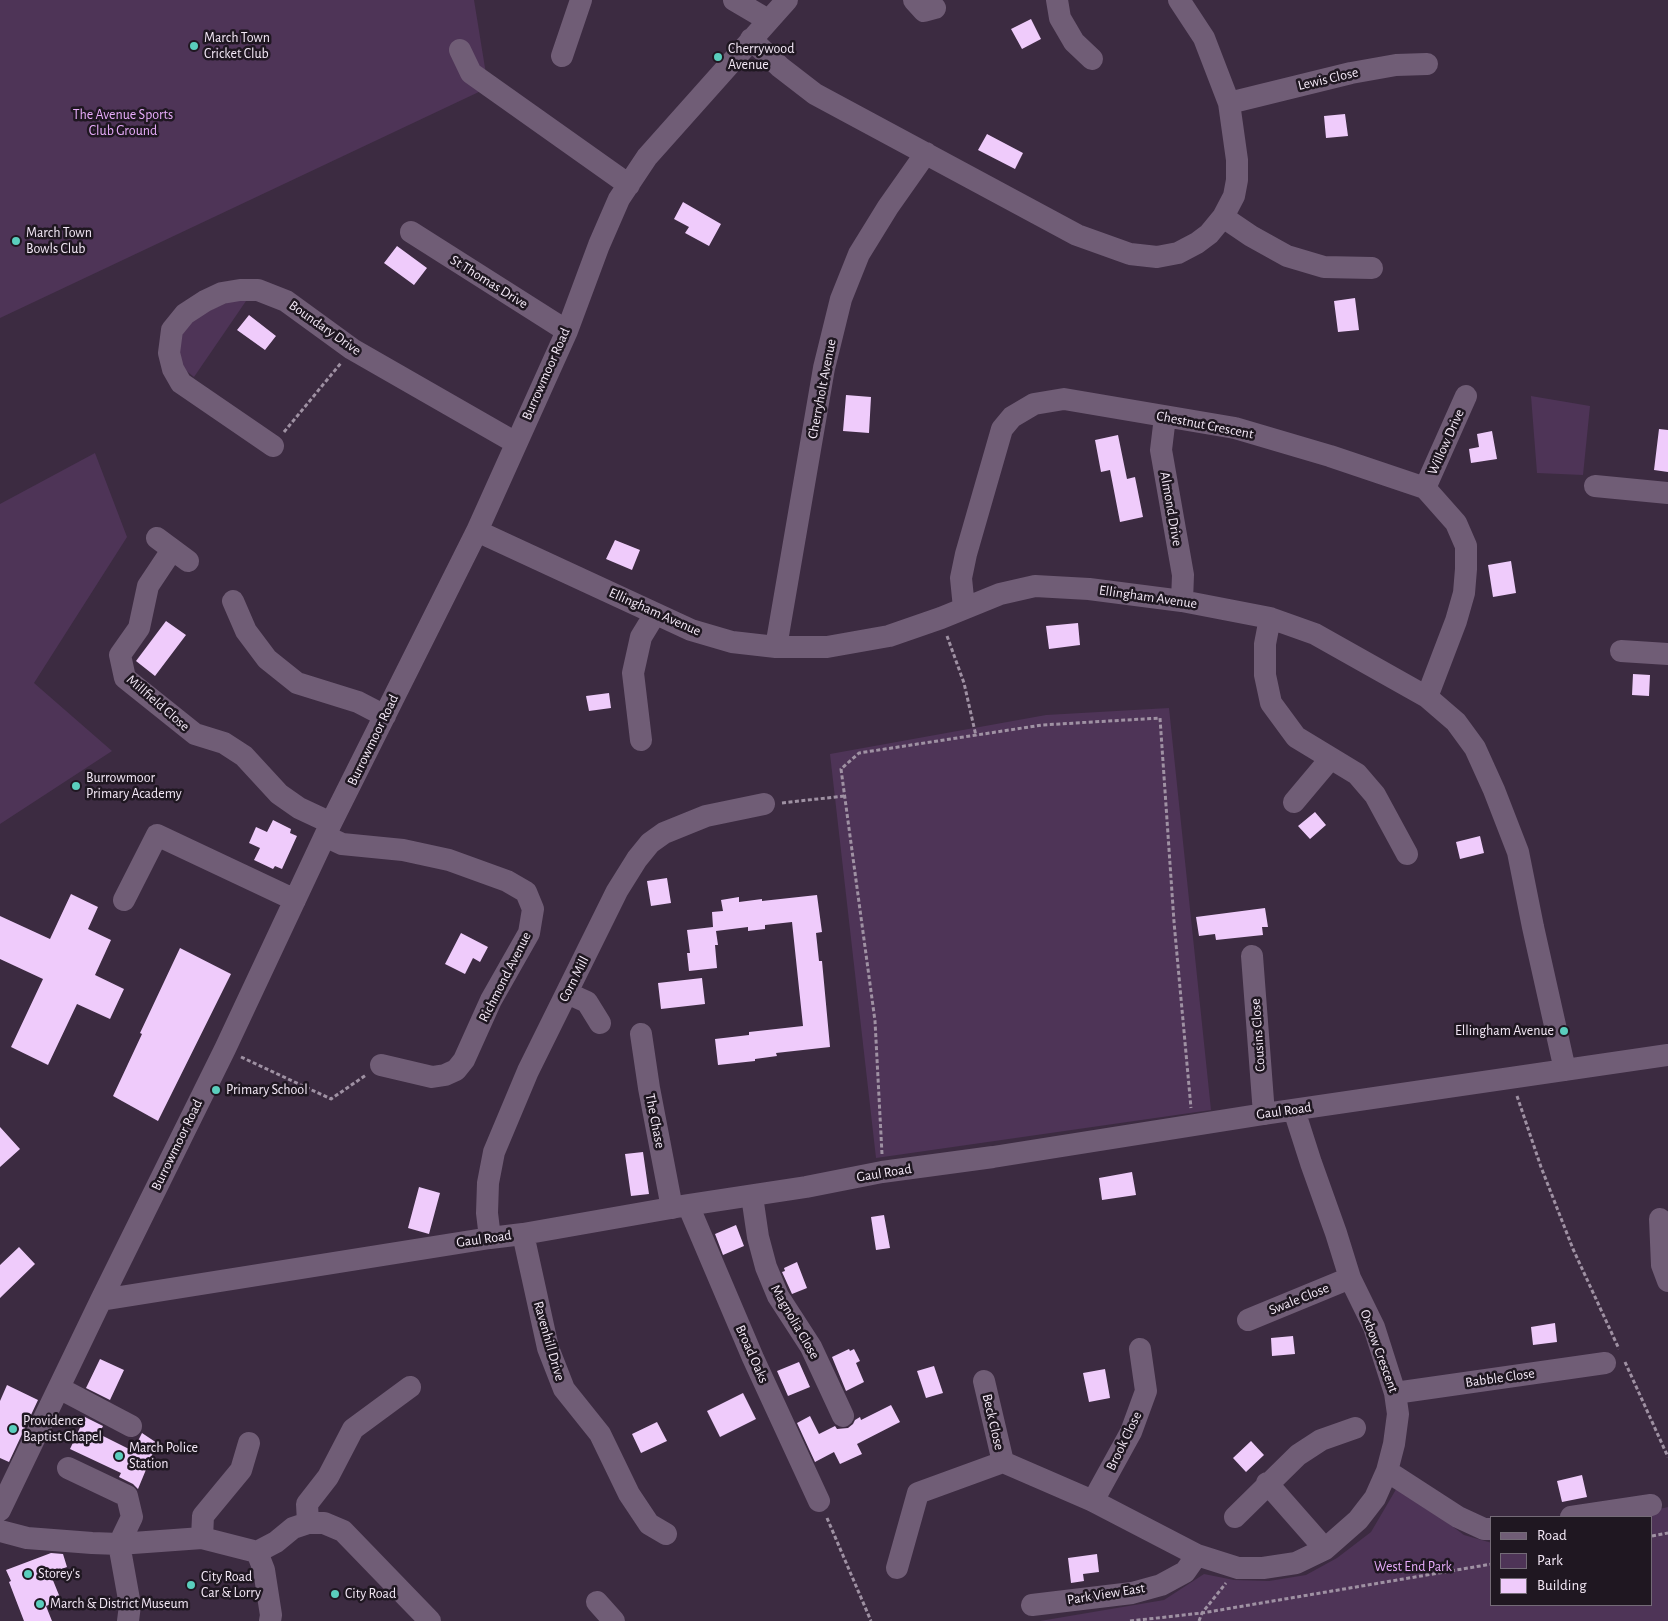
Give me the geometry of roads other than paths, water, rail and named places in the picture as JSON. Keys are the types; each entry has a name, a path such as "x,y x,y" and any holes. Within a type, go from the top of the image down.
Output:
{"street":[{"path":"562,56 581,0"},
{"path":"734,0 768,20"},
{"name":"Burrowmoor Road","path":"2,1504 225,1049 328,830 476,531 566,331 599,245 620,199 647,157 786,0"},
{"path":"914,0 924,11 936,8"},
{"path":"1057,0 1060,18 1074,42 1092,59"},
{"path":"751,39 780,67 815,94 1077,235 1130,254 1157,257 1178,253 1209,234 1223,217 1234,196 1237,180 1237,160 1229,102 1204,38 1179,0"},
{"path":"460,50 471,73 629,184"},
{"name":"Lewis Close","path":"1229,102 1351,73 1396,65 1427,64"},
{"name":"Cherryholt Avenue","path":"776,647 824,368 841,299 860,254 888,208 926,153"},
{"path":"1223,217 1251,236 1287,256 1324,267 1372,268"},
{"name":"St Thomas Drive","path":"411,232 566,331"},
{"name":"Boundary Drive","path":"273,446 181,382 174,369 169,353 172,330 185,314 222,293 258,290 286,301 352,348 516,443"},
{"name":"Willow Drive","path":"1426,488 1466,396"},
{"name":"Chestnut Crescent","path":"964,608 961,578 966,554 1002,429 1012,417 1034,404 1064,399 1235,428 1330,456 1426,488"},
{"name":"Almond Drive","path":"1165,417 1161,450 1182,575 1182,601"},
{"path":"1595,486 1668,494"},
{"path":"1426,488 1456,523 1466,546 1464,593 1456,621 1427,697"},
{"name":"Ellingham Avenue","path":"476,531 691,630 732,642 776,647 827,647 889,636 941,618 1000,594 1035,586 1089,589 1182,601 1270,618 1315,634 1427,697 1456,722 1475,748 1494,790 1518,852 1565,1070"},
{"name":"Millfield Close","path":"173,550 148,586 139,628 120,655 125,678 195,734 224,743 244,756 279,794 328,830"},
{"path":"233,601 246,631 267,659 297,683 358,702 385,716"},
{"path":"641,740 633,673 641,637 655,614"},
{"path":"1270,618 1265,644 1265,675 1271,703 1296,737 1358,774 1375,795 1408,854"},
{"path":"1621,651 1668,654"},
{"path":"1294,802 1331,758"},
{"name":"Corn Mill","path":"490,1238 487,1212 488,1183 494,1152 528,1071 618,891 637,859 650,843 664,833 706,816 764,804"},
{"name":"Richmond Avenue","path":"328,830 342,844 404,850 449,860 507,881 526,892 533,908 530,933 496,992 464,1060 456,1070 432,1078 381,1065"},
{"path":"124,900 157,835 295,900"},
{"name":"Cousins Close","path":"1252,956 1264,1114"},
{"path":"567,993 587,1002 600,1023"},
{"name":"The Chase","path":"641,1034 649,1088 680,1206"},
{"name":"Gaul Road","path":"101,1300 523,1234 680,1206 752,1196 882,1172 993,1157 1264,1114 1668,1054"},
{"name":"Oxbow Crescent","path":"1003,1462 1093,1501 1197,1554 1238,1568 1263,1568 1296,1563 1325,1549 1358,1520 1375,1498 1387,1471 1394,1444 1398,1414 1395,1393 1374,1327 1350,1278 1294,1110"},
{"name":"Magnolia Close","path":"752,1196 758,1238 766,1267 778,1296 811,1347 843,1416"},
{"name":"Broad Oaks","path":"680,1206 754,1358 819,1501"},
{"path":"1660,1219 1662,1265 1668,1281"},
{"name":"Ravenhill Drive","path":"523,1234 548,1348 564,1389 600,1434 629,1494 649,1524 666,1534"},
{"name":"Swale Close","path":"1248,1320 1350,1278"},
{"name":"Brook Close","path":"1093,1501 1131,1432 1146,1391 1140,1349"},
{"name":"Babble Close","path":"1395,1393 1605,1363"},
{"name":"Beck Close","path":"984,1382 1003,1462"},
{"path":"308,1523 307,1504 328,1478 353,1429 410,1387"},
{"path":"59,1388 131,1426"},
{"path":"1235,1517 1267,1483 1298,1455 1321,1440 1355,1428"},
{"path":"202,1538 203,1516 241,1470 249,1443"},
{"path":"897,1568 918,1493 1003,1462"},
{"path":"68,1468 126,1496 132,1517 119,1544 130,1606 128,1621"},
{"path":"1387,1471 1458,1517 1484,1529 1490,1529"},
{"path":"1267,1483 1325,1549"},
{"path":"1578,1516 1651,1506"},
{"path":"0,1530 27,1538 119,1544 202,1538 257,1552 276,1542 293,1528 308,1523 324,1523 343,1531 430,1621"},
{"path":"257,1552 264,1570 271,1615 270,1621"},
{"name":"Park View East","path":"1032,1605 1132,1593 1161,1585 1185,1572 1197,1554"},
{"path":"597,1602 614,1621"}],"place":[{"name":"March Town Cricket Club","path":"194,46"},
{"name":"Cherrywood Avenue","path":"718,57"},
{"name":"March Town Bowls Club","path":"16,241"},
{"name":"Burrowmoor Primary Academy","path":"76,786"},
{"name":"Ellingham Avenue","path":"1564,1031"},
{"name":"Primary School","path":"216,1090"},
{"name":"Providence Baptist Chapel","path":"13,1429"},
{"name":"March Police Station","path":"119,1456"},
{"name":"Storey's","path":"28,1574"},
{"name":"City Road Car & Lorry","path":"191,1585"},
{"name":"City Road","path":"335,1594"},
{"name":"March & District Museum","path":"40,1604"}],"park label":[{"name":"The Avenue Sports Club Ground","path":"123,124"},
{"name":"West End Park","path":"1413,1567"}]}
